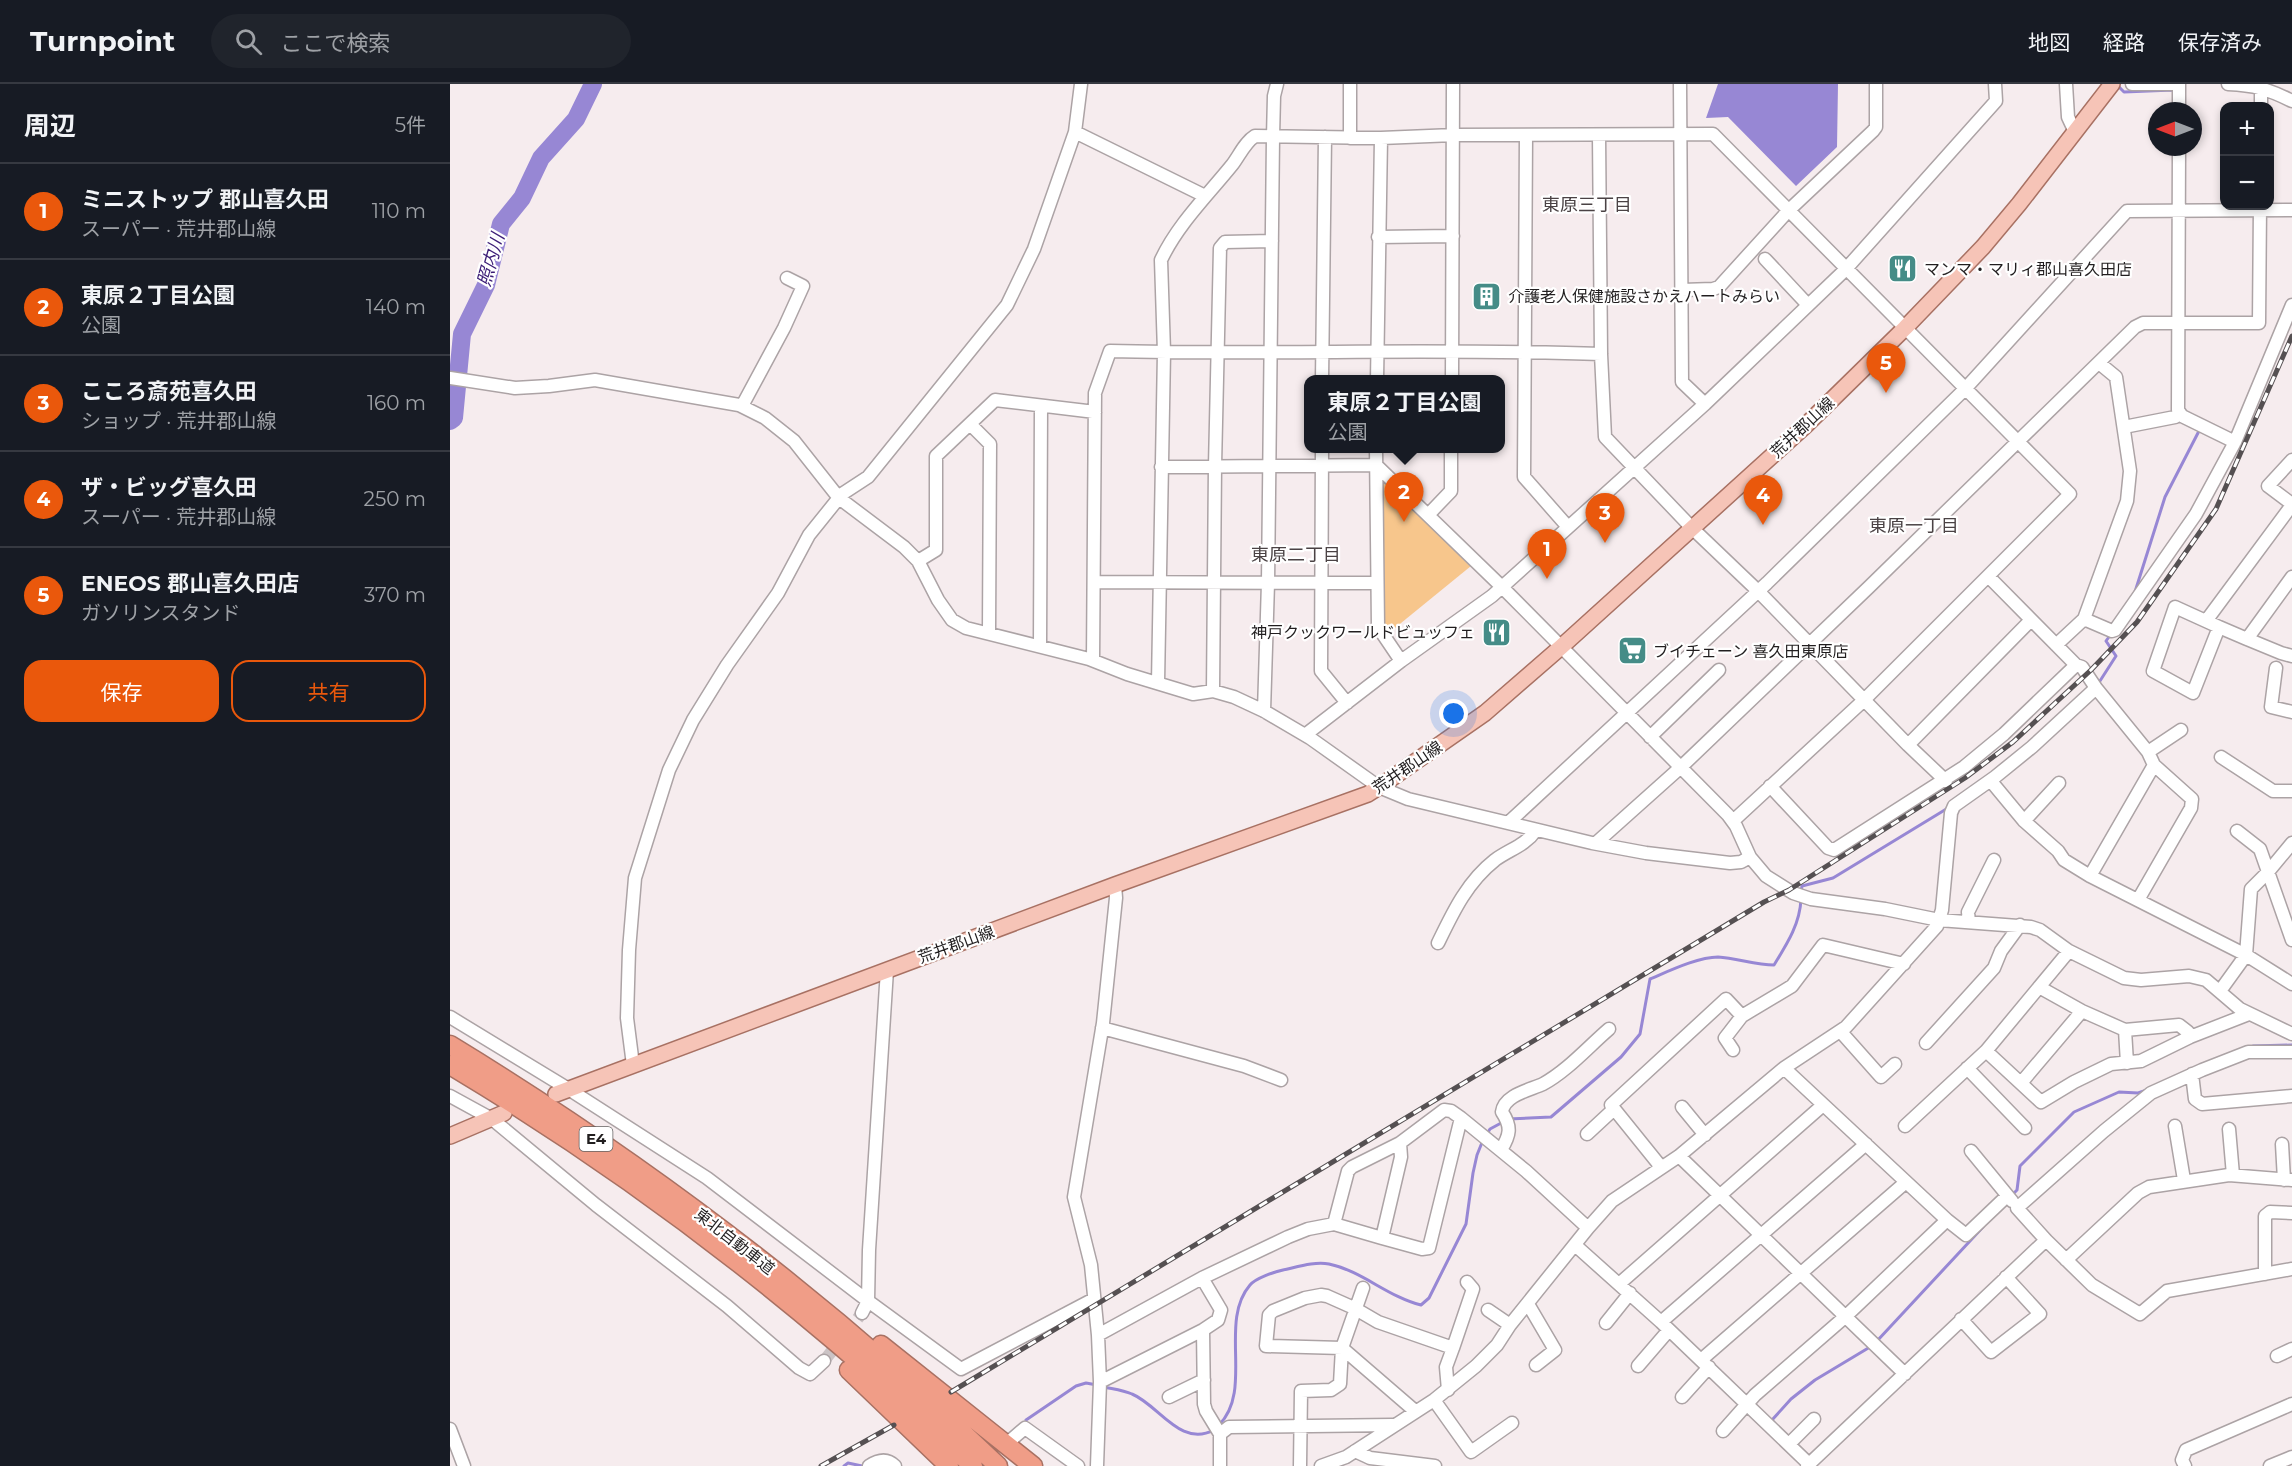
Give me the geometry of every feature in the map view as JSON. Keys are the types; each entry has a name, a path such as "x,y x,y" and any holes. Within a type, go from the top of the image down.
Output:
{"highway":[{"name":"東北自動車道","path":"450,1045 577,1125 678,1197 973,1466"},
{"name":"東北自動車道","path":"450,1065 732,1248 841,1324 998,1466"},
{"path":"732,1248 773,1304 849,1369 949,1466"},
{"path":"732,1248 792,1277 847,1317 1033,1466"}],"main road":[{"name":"荒井郡山線","path":"563,1092 1115,885 1368,794 1379,787 1477,720 1805,426 1905,328 2019,204 2112,84"},
{"path":"450,1136 498,1116"}],"street":[{"path":"633,1065 627,1018 629,950 635,878 669,770 693,720 727,665 778,593 809,535 839,498 857,482 868,477 1007,305 1041,232 1075,132 1081,84"},
{"path":"1264,711 1268,583 1273,137 1274,96 1277,84"},
{"path":"1350,84 1350,138"},
{"path":"1452,375 1453,84"},
{"path":"1680,84 1682,382 1705,404"},
{"path":"1682,290 1716,289 1788,211 1876,127 1876,84"},
{"path":"1305,735 1502,587 1705,404 1845,270 1996,101 1995,84"},
{"path":"2066,84 2066,110 2075,132"},
{"path":"2133,84 2178,84 2179,102"},
{"path":"2228,84 2261,87 2292,100"},
{"path":"2261,87 2261,102"},
{"path":"1075,132 1205,196"},
{"path":"1158,683 1158,582 1164,352 1161,260 1167,246 1205,196 1231,167 1249,140 1255,136 1381,138 1454,135 1713,134 1845,270 2070,494 1863,701 1733,821"},
{"path":"1526,135 1524,477 1568,527"},
{"path":"1599,135 1603,433 1692,528 1758,591 1863,701 1946,780"},
{"path":"1322,375 1325,137"},
{"path":"1377,375 1381,138"},
{"path":"2179,156 2180,414"},
{"path":"1508,823 1758,591 1965,389 2070,276 2124,213 2133,210 2220,208"},
{"path":"2274,209 2292,210"},
{"path":"1596,843 1681,767 2138,325 2259,323 2260,210"},
{"path":"1378,237 1453,236"},
{"path":"1212,691 1221,245 1225,242 1272,241"},
{"path":"1765,259 1809,305"},
{"path":"742,406 784,328 803,286 787,278"},
{"path":"2084,619 2112,631 2115,630 2196,514 2235,442 2292,305"},
{"path":"1093,660 1095,393 1110,351 1270,353 1525,351 1601,354"},
{"path":"2056,645 2084,619 2129,492 2130,471 2116,377 2099,363"},
{"path":"450,378 515,388 595,380 742,406 765,418 794,441 839,498 904,547 918,561 938,600 952,620 966,628 1093,660 1127,674 1194,694 1212,691 1234,697 1264,711 1305,735 1379,787 1408,799 1536,830 1646,853 1717,862 1741,862 1750,857"},
{"path":"918,561 936,550 936,456 995,400 1095,412"},
{"path":"1040,646 1041,406"},
{"path":"2180,414 2235,442"},
{"path":"2124,427 2180,414"},
{"path":"970,424 990,444 988,633"},
{"path":"1322,453 1320,671 1347,703"},
{"path":"1376,453 1378,627 1401,661"},
{"path":"1428,515 1451,491 1451,453"},
{"path":"2206,621 2292,505 2268,486 2292,460"},
{"path":"1161,467 1376,465 1502,587 1733,821 1750,857 1766,876 1803,897 1885,909 1939,920 2020,925 2040,930 2069,951 2124,978 2141,980 2196,977 2205,980 2240,1009 2292,1034"},
{"path":"1988,576 2076,665 2082,667 2148,753 2154,765 2192,799 2191,808 2138,900"},
{"path":"2247,639 2292,577"},
{"path":"1094,582 1377,583"},
{"path":"2219,627 2193,693 2153,671 2175,607 2292,656"},
{"path":"1908,745 2031,620"},
{"path":"1770,786 1828,848 1834,849 1946,780 2004,734 2076,665"},
{"path":"2276,668 2271,707 2292,712"},
{"path":"1650,737 1719,670"},
{"path":"1321,1466 1342,1459 1448,1390 1497,1345 1510,1325 1588,1228 1617,1197 1679,1156 1784,1068 1841,1032 1934,931 1939,920 1954,806 2032,747 2096,688"},
{"path":"2148,753 2181,730"},
{"path":"2221,757 2273,791 2292,791"},
{"path":"2090,876 2154,765"},
{"path":"2025,821 2059,783"},
{"path":"1995,786 2025,821 2058,850 2064,860 2090,876 2246,955 2292,984"},
{"path":"1438,943 1455,905 1470,884 1495,861 1528,840 1536,830"},
{"path":"2237,831 2260,849 2292,940"},
{"path":"2220,991 2246,955 2251,889 2292,843"},
{"path":"1969,922 1968,912 1994,860"},
{"path":"1097,1466 1100,1382 1098,1335 1091,1265 1074,1197 1102,1028 1116,898 1115,885"},
{"path":"1926,1043 1994,968 2001,951 2020,925"},
{"path":"1733,1050 1725,1038 1742,1016 1792,986 1823,945 1904,963"},
{"path":"1905,1126 1986,1051 2069,951"},
{"path":"862,1313 868,1301 869,1250 887,970"},
{"path":"2039,987 2082,1011 2125,1030 2179,1025 2190,1037"},
{"path":"1661,1167 1611,1105 1726,999 1742,1016"},
{"path":"2021,1083 2082,1011"},
{"path":"1986,1051 2041,1102 2110,1064 2141,1061 2190,1037 2249,1014"},
{"path":"450,1017 563,1092 707,1178 961,1369 1094,1299"},
{"path":"1102,1028 1244,1066 1281,1080"},
{"path":"1501,1150 1509,1134 1509,1122 1502,1112 1505,1103 1548,1081 1609,1029"},
{"path":"2125,1030 2127,1063"},
{"path":"1841,1032 1881,1077 1894,1064"},
{"path":"2018,1208 2104,1131 2151,1093 2192,1074 2248,1053 2292,1052"},
{"path":"1784,1068 1966,1235 2007,1196"},
{"path":"1967,1068 2025,1128"},
{"path":"2192,1074 2195,1099 2202,1104 2292,1096"},
{"path":"450,1096 498,1116 605,1212 727,1306 799,1368 810,1374 824,1361"},
{"path":"1619,1284 1823,1105"},
{"path":"1682,1107 1705,1135"},
{"path":"1587,1134 1614,1109"},
{"path":"1334,1224 1348,1171 1355,1165 1400,1143 1441,1111 1451,1111 1526,1171 1588,1228"},
{"path":"1098,1335 1202,1278 1299,1232 1334,1224 1422,1249 1429,1248 1461,1118"},
{"path":"2175,1126 2184,1180"},
{"path":"2229,1129 2233,1175"},
{"path":"1382,1238 1401,1157 1400,1143"},
{"path":"1638,1366 1665,1326 1866,1144"},
{"path":"2066,1260 2143,1190 2184,1180 2233,1175 2288,1180 2282,1144"},
{"path":"1971,1151 2007,1196 2066,1260 2092,1285 2140,1314 2167,1291 2292,1269"},
{"path":"1679,1156 1905,1374"},
{"path":"1682,1397 1705,1363 1801,1274 1906,1182"},
{"path":"2265,1274 2265,1216 2270,1212 2292,1212"},
{"path":"1723,1431 1779,1373 1846,1316 1947,1220"},
{"path":"1575,1245 1705,1363 1808,1465 2046,1240"},
{"path":"1960,1319 1991,1352 2040,1314 2006,1277"},
{"path":"1100,1382 1203,1330 1218,1320 1221,1311 1202,1278"},
{"path":"1448,1390 1446,1366 1473,1289 1467,1282"},
{"path":"1300,1466 1301,1391 1331,1390 1338,1387 1341,1381 1342,1348 1354,1308 1363,1288"},
{"path":"1606,1323 1630,1293"},
{"path":"1415,1411 1342,1348 1266,1346 1269,1315 1273,1311 1305,1298 1321,1295 1335,1298 1378,1322 1453,1348"},
{"path":"1528,1304 1555,1350 1536,1365"},
{"path":"1488,1310 1510,1325"},
{"path":"1203,1330 1204,1407 1221,1434 1220,1466"},
{"path":"2277,1356 2292,1349"},
{"path":"1169,1397 1204,1380"},
{"path":"1434,1400 1471,1452 1512,1423"},
{"path":"2185,1466 2182,1460 2186,1450 2292,1404"},
{"path":"1789,1444 1814,1419"},
{"path":"1221,1434 1229,1427 1393,1425"},
{"path":"1011,1440 1025,1428 1078,1466"},
{"path":"450,1429 464,1466"},
{"path":"1355,1451 1370,1458 1435,1466"},
{"path":"2270,1466 2292,1457"},
{"path":"869,1466 879,1461 889,1461 895,1466"}],"shaded area":[{"path":"1718,84 1838,84 1837,147 1796,186 1728,117 1706,118"},
{"path":"1382,478 1471,566 1390,632 1383,624"}],"waterway":[{"name":"照内川","path":"450,421 454,418 462,334 486,285 501,224 522,198 541,158 576,119 593,84"},
{"path":"2117,85 2124,92 2173,90 2177,92"},
{"path":"2134,595 2165,497 2200,429"},
{"path":"2098,684 2116,656 2106,641 2111,634"},
{"path":"1801,892 1802,886 1833,878 1948,808"},
{"path":"1508,1119 1551,1117 1621,1057 1640,1034 1650,979 1702,959 1718,957 1774,965 1795,925 1801,899"},
{"path":"2253,1046 2292,1045"},
{"path":"2012,1195 2017,1190 2020,1166 2074,1112 2119,1092 2138,1093 2147,1090"},
{"path":"1487,1134 1490,1129 1503,1122"},
{"path":"1219,1425 1229,1410 1234,1394 1237,1318 1241,1300 1250,1285 1275,1272 1324,1263 1353,1272 1397,1296 1421,1305 1429,1298 1466,1224 1473,1173 1483,1140"},
{"path":"1877,1341 1983,1227"},
{"path":"1775,1424 1772,1420 1791,1399 1815,1380 1870,1347"},
{"path":"1026,1420 1076,1386 1086,1383 1097,1385"},
{"path":"1104,1387 1142,1399 1170,1423 1191,1434 1202,1434 1214,1430"},
{"path":"844,1466 848,1463 862,1466"}],"tunnel":[{"path":"824,1361 862,1313"}],"railway":[{"path":"951,1392 1764,902 1789,890 1965,778 2013,742 2091,670 2137,622 2216,509 2292,336"},
{"path":"821,1466 894,1425"}],"place":[{"name":"マンマ・マリィ郡山喜久田店","path":"1903,269"},
{"name":"介護老人保健施設さかえハートみらい","path":"1487,296"},
{"name":"ENEOS 郡山喜久田店","path":"1886,393"},
{"name":"東原２丁目公園","path":"1404,522"},
{"name":"ザ・ビッグ喜久田","path":"1763,525"},
{"name":"こころ斎苑喜久田","path":"1605,543"},
{"name":"ミニストップ 郡山喜久田","path":"1547,579"},
{"name":"神戸クックワールドビュッフェ","path":"1496,632"},
{"name":"ブイチェーン 喜久田東原店","path":"1632,651"}],"district":[{"name":"東原三丁目","path":"1587,205"},
{"name":"東原一丁目","path":"1914,526"},
{"name":"東原二丁目","path":"1296,555"}]}
